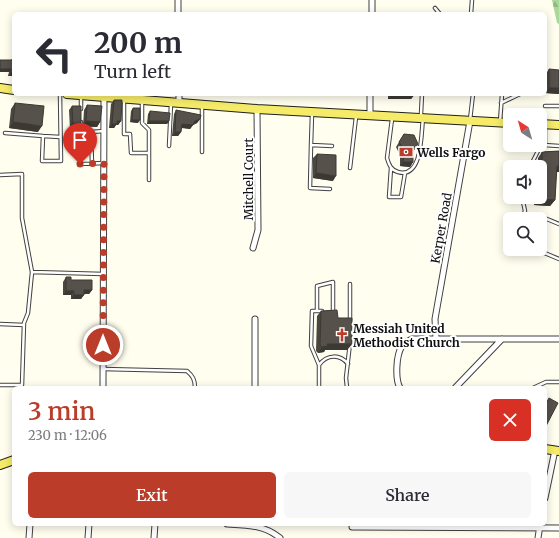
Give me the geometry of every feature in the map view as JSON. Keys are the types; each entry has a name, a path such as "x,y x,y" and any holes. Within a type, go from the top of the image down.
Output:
{"main road":[{"path":"0,90 12,90"},
{"path":"92,96 142,99 177,99 202,104 257,109 503,122"},
{"path":"547,124 559,125"},
{"path":"547,449 557,451"},
{"path":"0,465 12,461"}],"street":[{"path":"178,0 178,12"},
{"path":"372,0 372,12"},
{"path":"370,96 370,115"},
{"path":"102,386 104,97"},
{"name":"Mitchell Court","path":"253,248 258,230 257,109"},
{"name":"Kerper Road","path":"436,338 435,319 470,121"},
{"path":"255,319 255,386"},
{"path":"399,386 398,354 403,344 412,339 559,339"},
{"path":"457,386 502,339"},
{"path":"547,490 557,451"},
{"path":"29,538 30,526"},
{"path":"88,538 89,526"},
{"path":"154,538 155,526"},
{"path":"258,526 267,529 280,538"},
{"path":"352,527 540,526 559,528"},
{"path":"538,538 540,526"}],"lane":[{"path":"471,12 472,0"},
{"path":"435,8 438,12"},
{"path":"43,136 42,161 61,161 60,96"},
{"path":"81,96 81,110"},
{"path":"391,168 400,173 405,173 410,171 417,164 423,118 422,96"},
{"path":"470,121 473,96"},
{"path":"500,122 502,96"},
{"path":"501,103 516,96"},
{"path":"124,98 124,134 130,134 131,153 149,153"},
{"path":"142,99 142,123 149,130 149,180"},
{"path":"169,146 177,99"},
{"path":"202,104 202,152"},
{"path":"545,106 559,106"},
{"path":"312,112 310,188 330,189"},
{"path":"350,168 356,114"},
{"path":"392,116 387,158 391,168 389,197 401,197 405,173"},
{"path":"81,118 80,164 104,163"},
{"path":"92,164 91,132 104,131"},
{"path":"5,133 60,137"},
{"path":"312,145 332,146"},
{"path":"547,145 559,146"},
{"path":"0,175 22,174 22,218 32,272 28,313 24,325 22,384 0,385"},
{"path":"547,219 559,224"},
{"path":"547,254 559,259"},
{"path":"32,272 103,274"},
{"path":"317,311 317,286 333,282 333,311 335,315"},
{"path":"350,284 350,327"},
{"path":"319,386 319,365 311,346 312,312 333,311"},
{"path":"344,318 350,319"},
{"path":"0,324 24,325"},
{"path":"347,386 346,378 350,335"},
{"path":"319,365 322,361 331,356 341,358 348,364"},
{"path":"103,369 187,371 192,375 195,386"},
{"path":"537,386 546,382 559,382"}],"green space":[{"path":"552,0 559,0 559,24 557,23"}],"building":[{"path":"0,60 12,60 12,73 11,69 0,69"},
{"path":"549,69 559,70 559,88 549,88"},
{"path":"114,100 122,100 121,121 117,121 117,124 112,124"},
{"path":"15,103 44,106 42,126 13,122"},
{"path":"87,105 102,106 100,122 86,121"},
{"path":"72,106 81,106 81,124 73,124"},
{"path":"133,108 140,108 140,120 132,120"},
{"path":"176,110 201,115 200,119 195,121 193,125 182,124 181,132 175,132"},
{"path":"150,111 170,113 169,121 149,121"},
{"name":"Wells Fargo","path":"404,134 414,135 418,144 413,151 413,162 403,162 404,151 399,142"},
{"path":"559,151 559,166 557,166 555,200 547,200 547,160 542,160 542,152"},
{"path":"317,154 336,155 336,176 316,173"},
{"path":"66,277 71,277 71,280 92,280 92,290 84,290 84,295 74,295 74,291 66,291"},
{"path":"337,310 338,318 352,318 352,344 327,344 328,346 322,347 320,345 321,311"},
{"path":"549,398 558,403 547,424 547,402"}],"place":[{"name":"Wells Fargo","path":"406,152"},
{"name":"Messiah United Methodist Church","path":"342,335"}],"route":[{"path":"80,164 104,163 103,345"}]}
